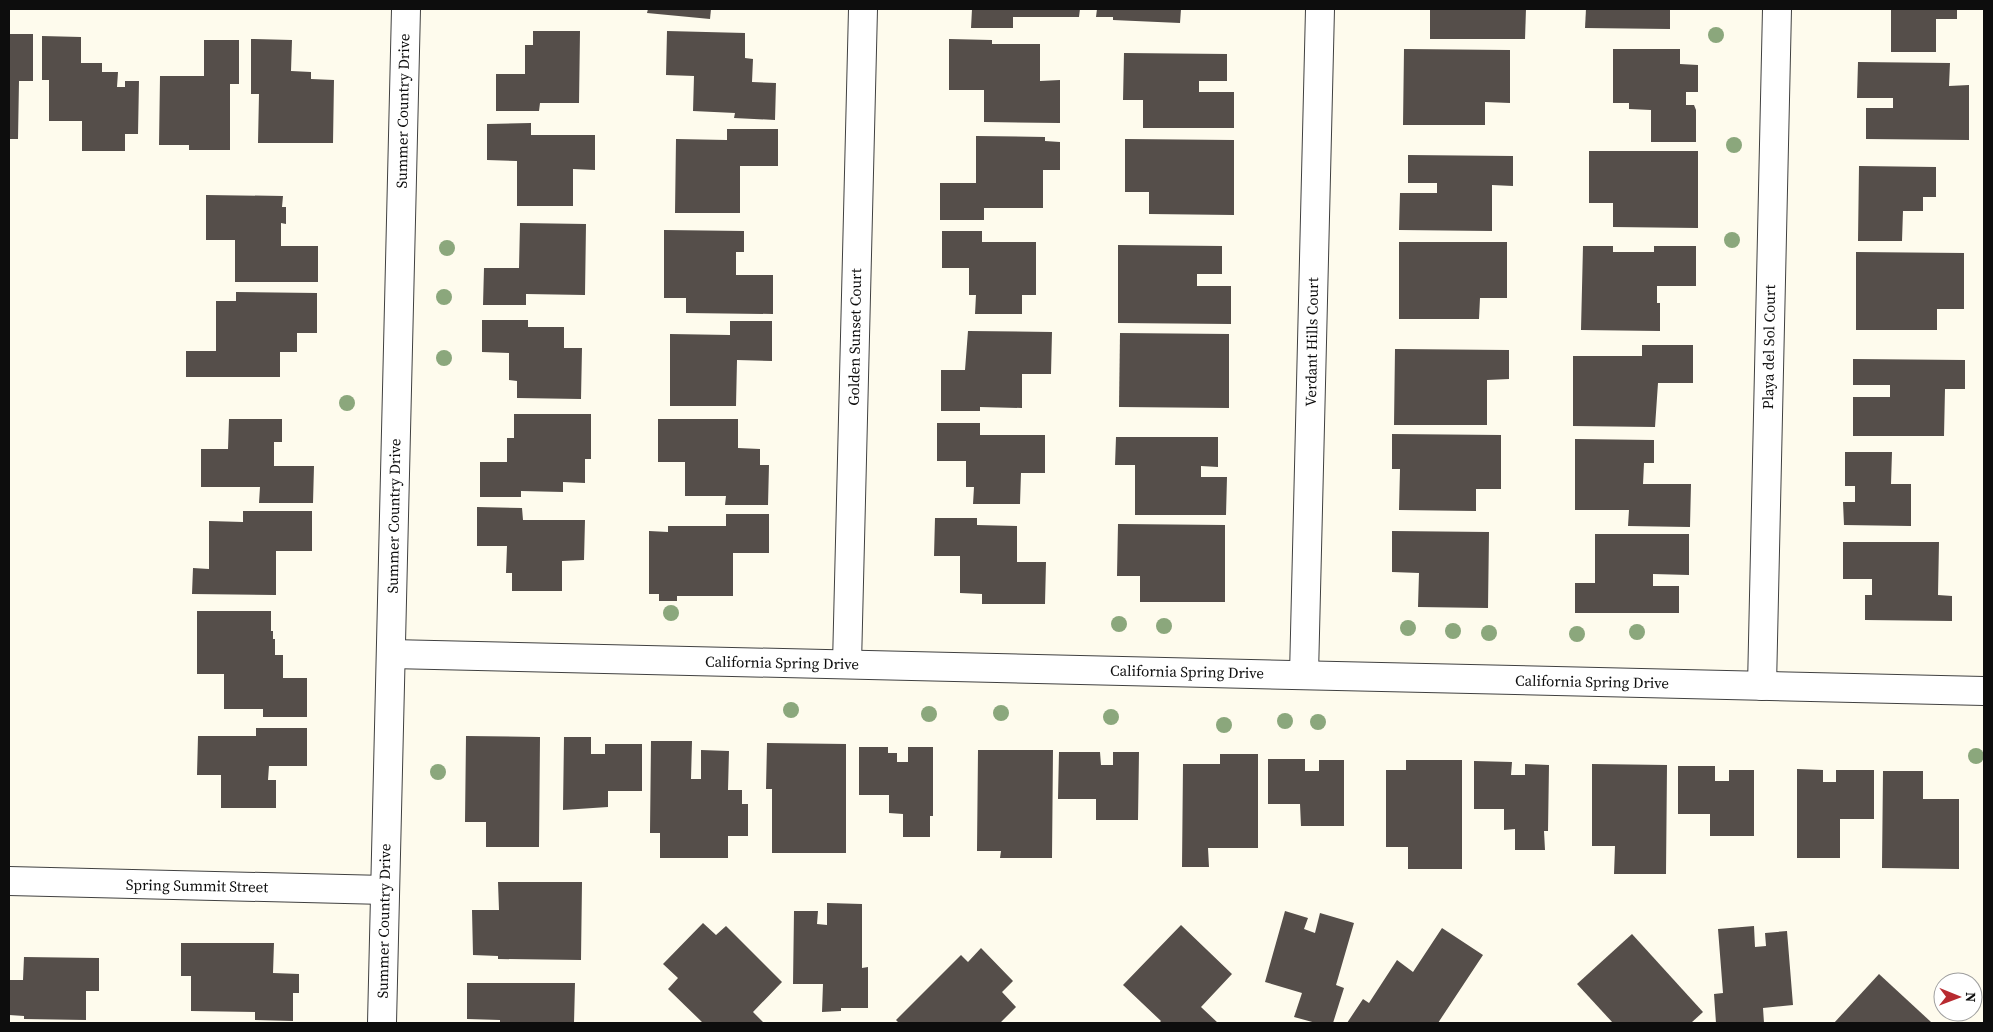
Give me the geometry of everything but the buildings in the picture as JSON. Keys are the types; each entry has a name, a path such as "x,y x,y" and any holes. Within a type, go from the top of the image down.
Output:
{"street":[{"name":"Summer Country Drive","path":"382,1023 406,9"},
{"name":"Golden Sunset Court","path":"847,664 863,9"},
{"name":"Verdant Hills Court","path":"1304,675 1320,9"},
{"name":"Playa del Sol Court","path":"1762,686 1777,9"},
{"name":"California Spring Drive","path":"390,654 1984,691"},
{"name":"Spring Summit Street","path":"9,881 385,890"}]}
